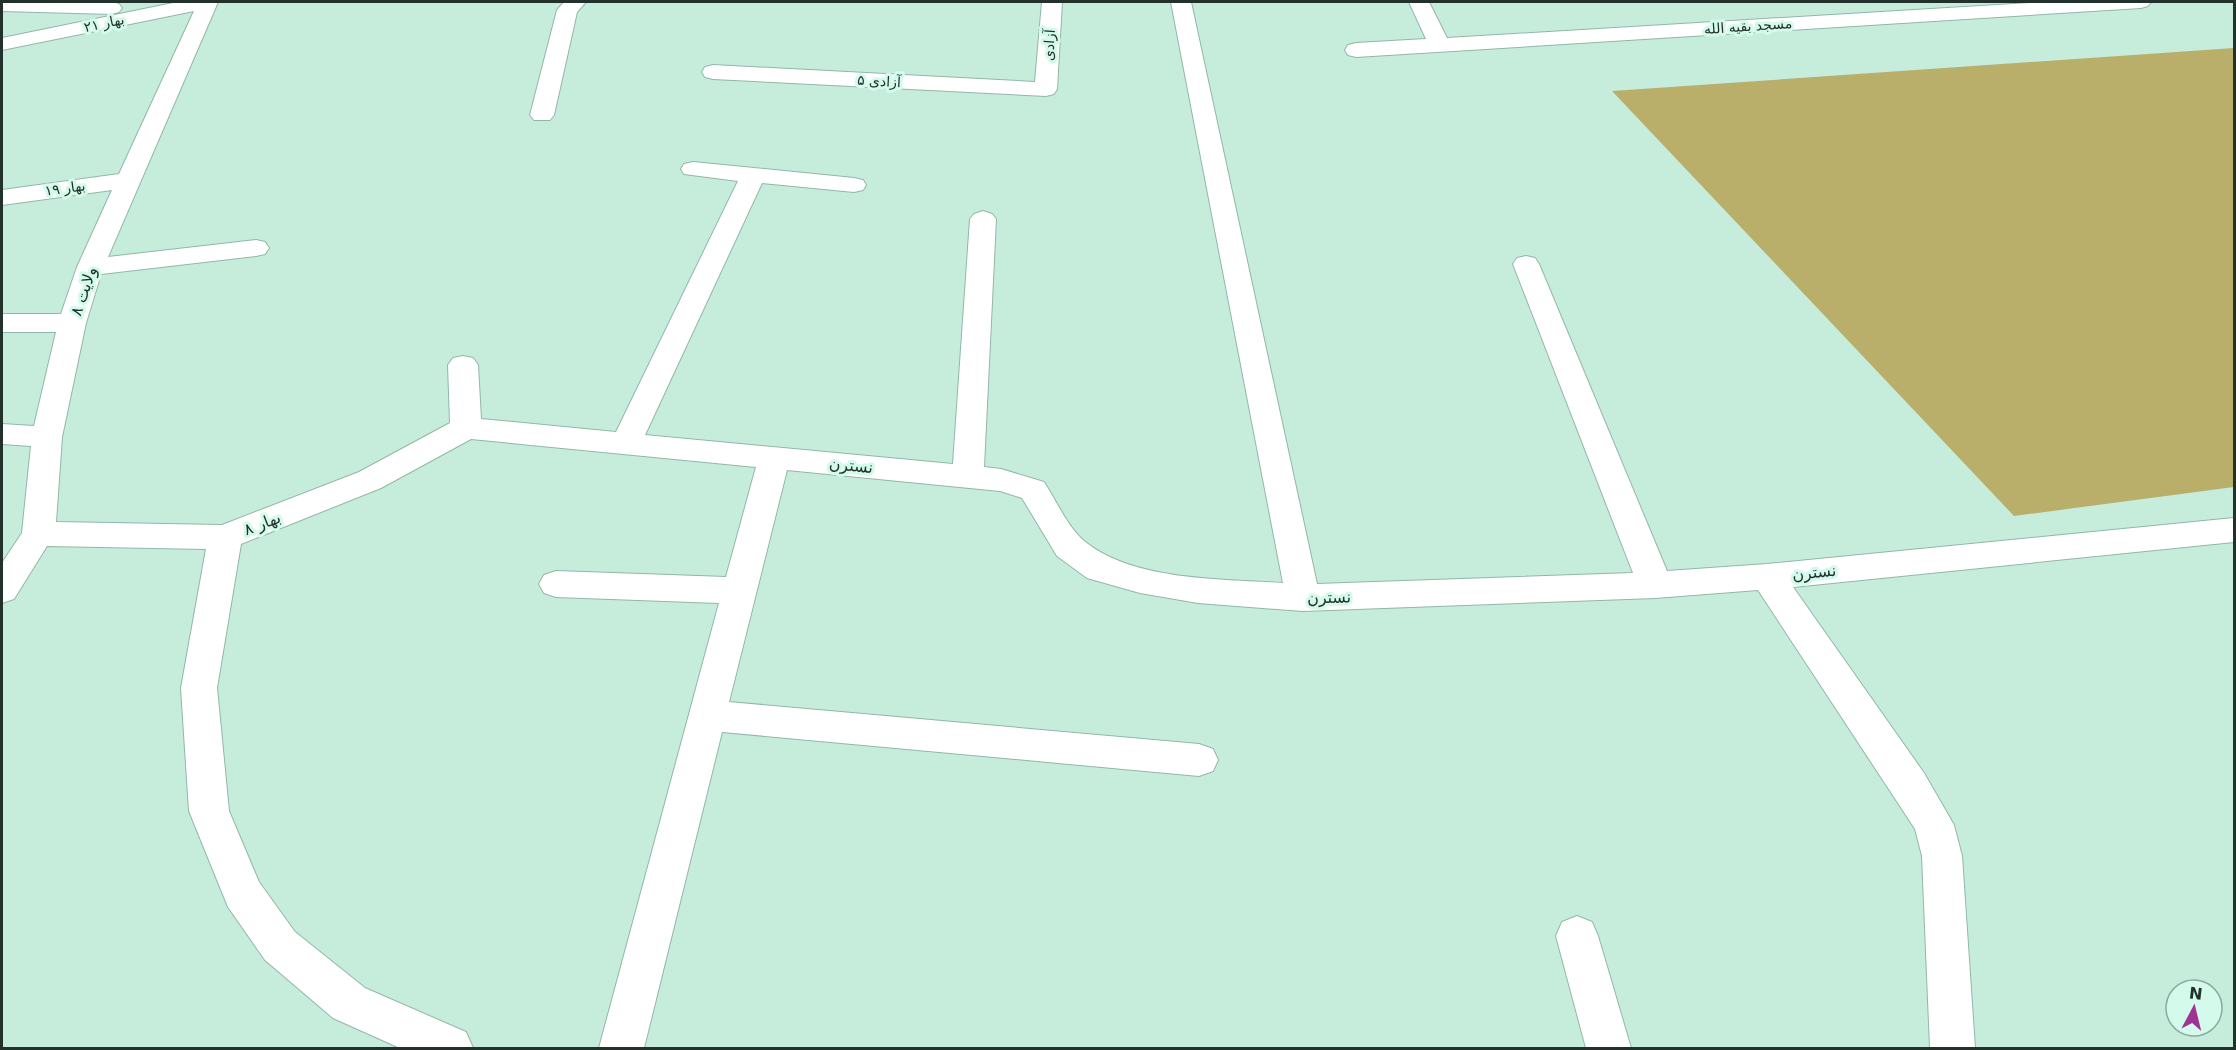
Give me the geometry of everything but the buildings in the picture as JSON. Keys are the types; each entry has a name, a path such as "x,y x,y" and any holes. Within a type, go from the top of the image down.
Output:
{"street":[{"name":"بهار ۲۱","path":"2,44 207,2"},
{"name":"ولایت ۸","path":"4,583 38,534 47,437 72,323 90,267 207,2"},
{"path":"542,115 567,10 576,2"},
{"name":"آزادی","path":"1046,89 1052,2"},
{"path":"1181,2 1302,598"},
{"path":"1419,2 1440,45"},
{"name":"مسجد بقیه الله","path":"1356,50 2141,2"},
{"path":"2,5 171,9"},
{"name":"آزادی ۵","path":"713,72 1046,89"},
{"path":"693,169 854,185"},
{"path":"626,443 753,175"},
{"name":"بهار ۱۹","path":"2,197 129,180"},
{"path":"968,476 982,219"},
{"path":"90,267 256,248"},
{"path":"1526,264 1655,585"},
{"path":"2,323 72,323"},
{"path":"463,365 466,428"},
{"name":"نسترن","path":"466,428 1001,480 1033,490 1069,548 1099,569 1140,580 1198,591 1302,598 1655,585 1767,577 2235,530"},
{"name":"بهار ۸","path":"38,534 225,537 370,480 466,428"},
{"path":"2,434 47,437"},
{"path":"621,1048 774,458"},
{"path":"225,537 199,688 208,811 243,894 280,946 349,1003 450,1048"},
{"path":"1767,577 1910,785 1934,825 1942,856 1952,1048"},
{"path":"556,584 739,591"},
{"path":"707,715 1199,760"},
{"path":"1577,936 1609,1048"}],"shaded area":[{"path":"2234,48 2234,487 2014,516 1612,91"}]}
